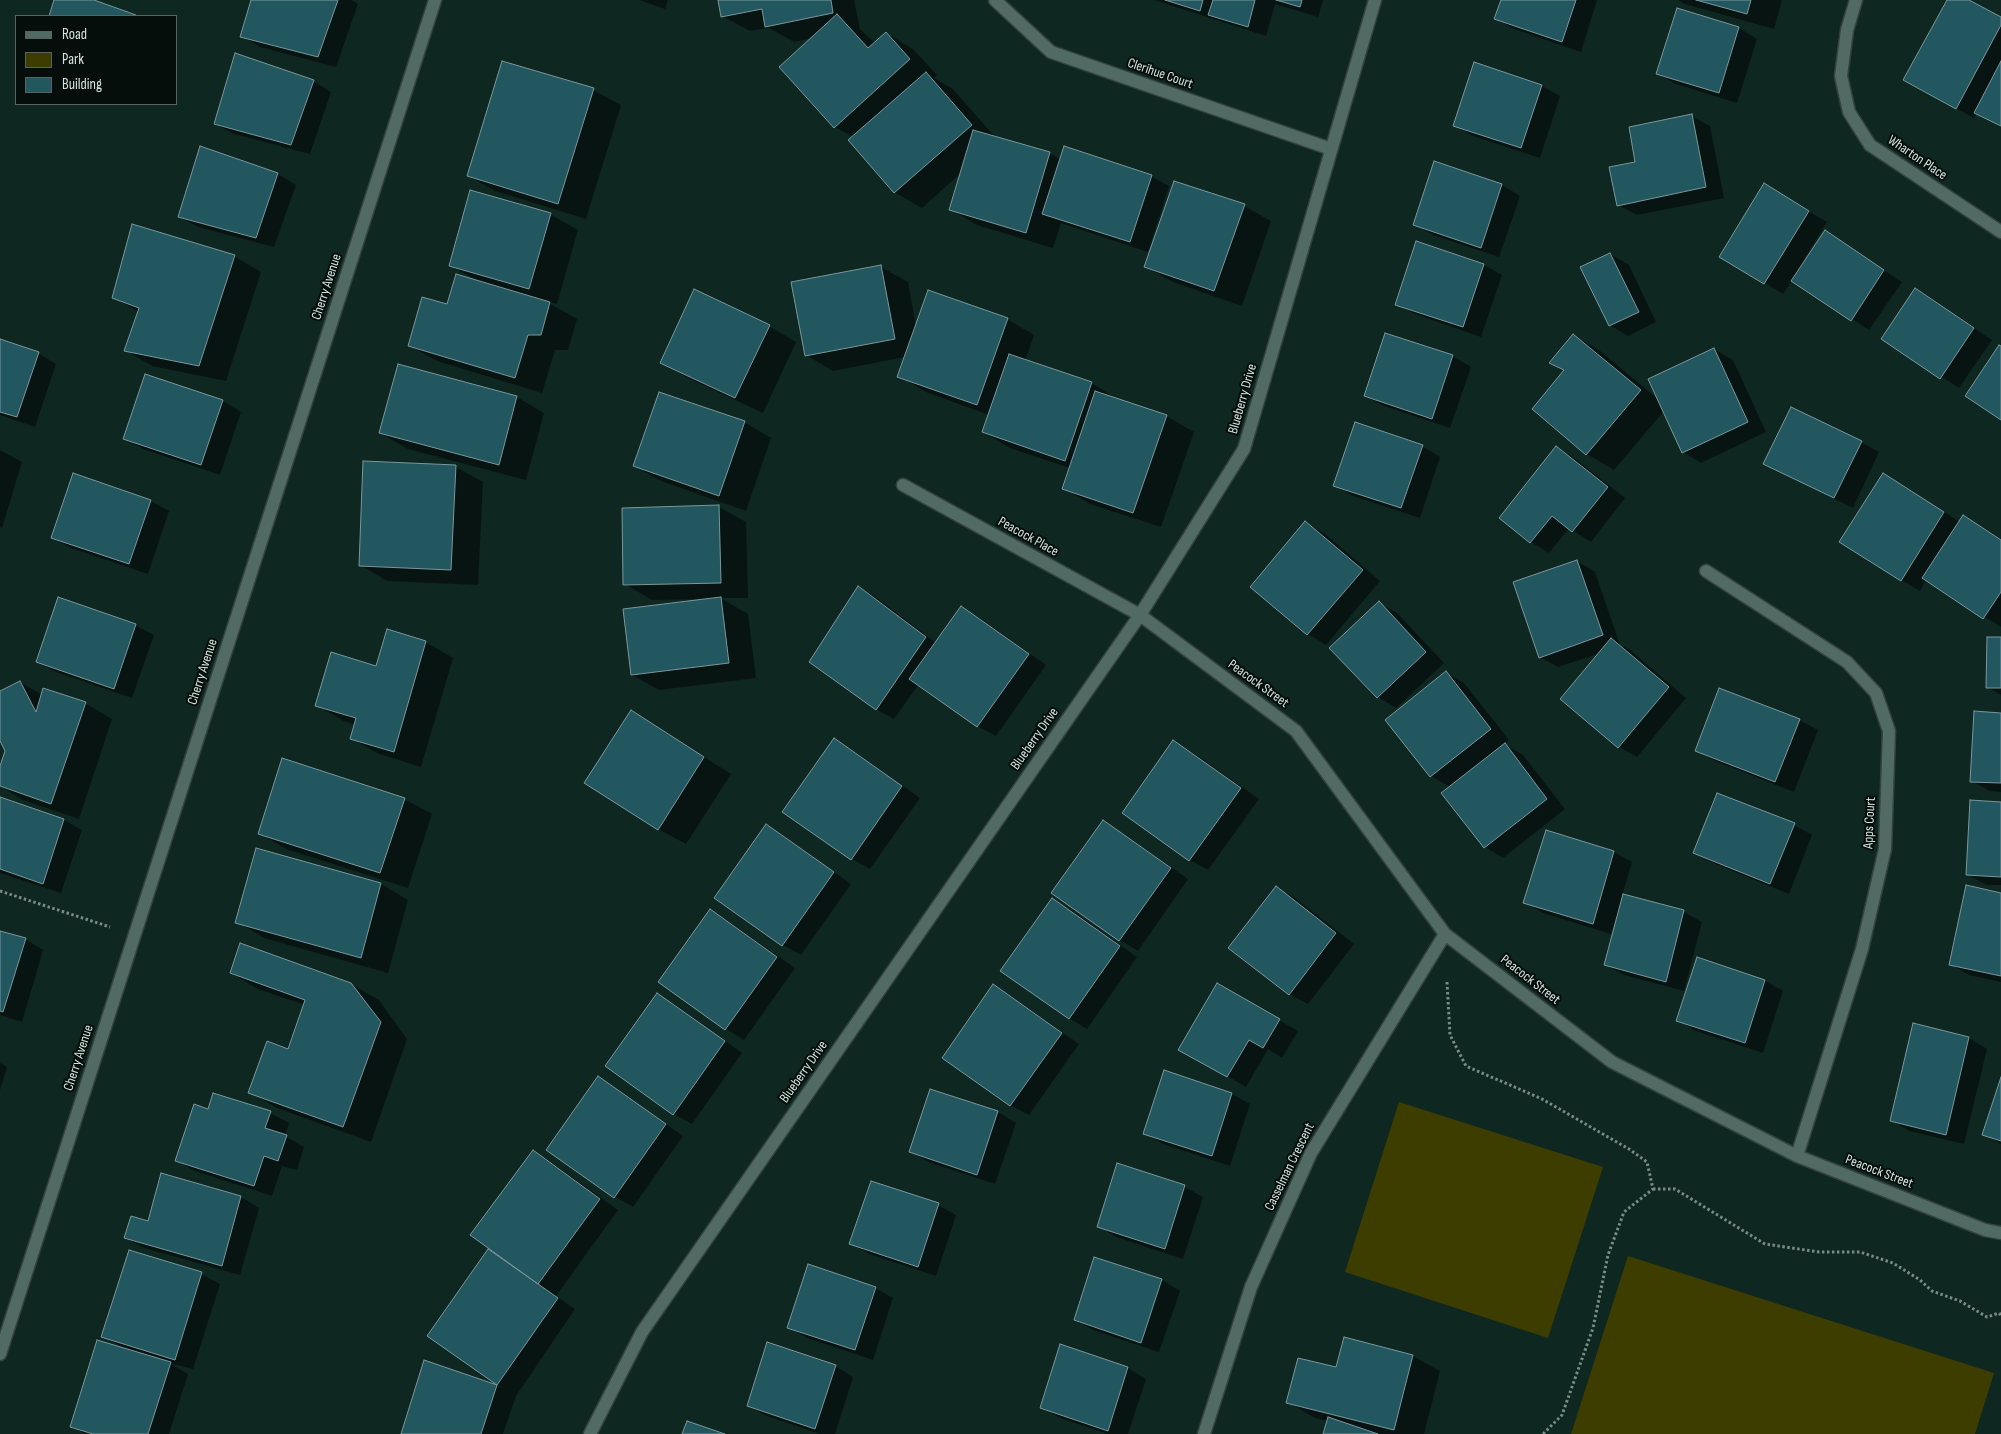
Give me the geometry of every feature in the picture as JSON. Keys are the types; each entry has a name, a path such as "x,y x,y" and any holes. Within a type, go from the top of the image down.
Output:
{"street":[{"name":"Cherry Avenue","path":"0,1354 435,0"},
{"name":"Clerihue Court","path":"995,0 1051,52 1332,149"},
{"name":"Blueberry Drive","path":"590,1434 642,1332 1140,615 1244,449 1375,0"},
{"name":"Wharton Place","path":"1856,0 1847,30 1841,76 1849,112 1870,145 2001,232"},
{"name":"Peacock Place","path":"903,485 1140,615"},
{"name":"Apps Court","path":"1706,570 1846,662 1876,693 1890,731 1885,849 1862,948 1797,1156"},
{"name":"Peacock Street","path":"1140,615 1296,731 1445,934 1612,1062 1797,1156 1985,1230 2001,1234"},
{"name":"Casselman Crescent","path":"1204,1434 1251,1286 1311,1153 1445,934"}],"path":[{"path":"0,891 134,936"},
{"path":"1447,980 1450,1036 1466,1066 1542,1099 1629,1149 1647,1162 1653,1189"},
{"path":"1543,1434 1562,1415 1593,1328 1608,1254 1624,1212 1653,1189 1675,1188 1765,1244 1819,1252 1860,1252 1893,1263 1920,1280 1932,1291 1960,1301 1987,1316 1999,1313 2001,1315"}],"green space":[{"path":"1399,1102 1603,1167 1548,1338 1345,1272"},
{"path":"1628,1256 1994,1373 1975,1434 1571,1434"}],"building":[{"path":"54,0 94,0 136,15 49,15"},
{"path":"251,0 338,0 318,57 240,37"},
{"path":"718,0 831,0 833,13 765,27 762,9 721,17"},
{"path":"1165,0 1203,0 1200,11"},
{"path":"1213,0 1255,0 1248,27 1208,15"},
{"path":"1276,0 1302,0 1300,7"},
{"path":"1501,0 1576,0 1562,42 1494,19"},
{"path":"1696,0 1751,0 1747,14"},
{"path":"1947,0 1969,0 2001,17 2001,25 1956,109 1903,80"},
{"path":"1677,8 1739,27 1719,93 1656,74"},
{"path":"837,14 868,48 886,32 910,59 834,128 779,67"},
{"path":"235,53 314,80 291,145 214,124"},
{"path":"502,61 594,88 558,204 467,176"},
{"path":"2001,61 2001,126 1974,113"},
{"path":"1474,62 1542,85 1521,148 1453,126"},
{"path":"926,72 972,125 894,193 848,140"},
{"path":"1692,114 1706,187 1617,206 1609,167 1635,162 1629,127"},
{"path":"973,130 1050,152 1026,233 949,210"},
{"path":"200,146 278,173 256,238 178,217"},
{"path":"1064,146 1152,175 1130,242 1042,214"},
{"path":"1434,161 1502,184 1481,248 1413,225"},
{"path":"1174,181 1245,204 1214,291 1144,267"},
{"path":"1764,183 1809,211 1764,284 1719,257"},
{"path":"470,190 551,213 529,289 449,266"},
{"path":"132,224 235,255 199,366 124,351 139,308 112,298"},
{"path":"1825,230 1884,270 1851,321 1791,281"},
{"path":"1416,241 1484,264 1463,327 1395,305"},
{"path":"1610,253 1639,312 1609,326 1580,267"},
{"path":"881,265 895,339 805,356 791,282"},
{"path":"456,274 550,302 541,335 528,335 515,378 408,346 422,297 447,304"},
{"path":"1915,288 1974,328 1940,379 1881,339"},
{"path":"694,289 770,325 735,398 660,363"},
{"path":"928,290 1008,318 977,405 897,377"},
{"path":"1385,333 1453,355 1432,419 1364,396"},
{"path":"1573,334 1641,390 1586,455 1532,409 1564,370 1549,363"},
{"path":"0,339 39,352 17,417 0,412"},
{"path":"1999,345 2001,346 2001,420 1965,396"},
{"path":"1714,348 1748,422 1682,453 1648,379"},
{"path":"1009,354 1092,382 1065,461 982,432"},
{"path":"398,364 517,396 499,465 379,433"},
{"path":"145,374 223,400 201,465 123,439"},
{"path":"1095,391 1167,415 1133,513 1062,489"},
{"path":"659,392 745,421 719,496 633,466"},
{"path":"1791,407 1862,441 1834,498 1763,464"},
{"path":"1355,422 1423,445 1401,508 1333,486"},
{"path":"1556,446 1608,487 1572,532 1552,516 1530,543 1499,518"},
{"path":"363,461 456,465 451,570 359,566"},
{"path":"73,473 151,500 129,564 51,538"},
{"path":"1883,473 1944,512 1901,581 1839,542"},
{"path":"719,505 721,583 623,585 622,508"},
{"path":"1963,515 2001,540 2001,592 1983,619 1922,578"},
{"path":"1305,521 1363,570 1307,635 1250,587"},
{"path":"1577,560 1603,635 1539,658 1513,582"},
{"path":"858,586 926,637 876,710 809,662"},
{"path":"58,597 136,624 114,689 36,662"},
{"path":"721,597 729,663 631,675 623,609"},
{"path":"1379,601 1426,652 1377,698 1329,648"},
{"path":"961,606 1029,654 977,727 909,679"},
{"path":"387,629 426,641 394,752 350,739 356,718 315,706 331,652 376,666"},
{"path":"1987,637 2001,637 2001,688 1986,688"},
{"path":"1611,638 1669,687 1618,748 1560,699"},
{"path":"1446,671 1491,729 1430,777 1385,720"},
{"path":"20,681 36,712 43,688 86,702 51,804 0,786 0,766 5,751 0,741 0,691"},
{"path":"1719,688 1800,719 1775,782 1695,751"},
{"path":"631,710 704,757 658,830 584,783"},
{"path":"1974,711 2001,713 2001,783 1970,782"},
{"path":"834,738 902,786 851,860 782,812"},
{"path":"1173,740 1241,788 1189,861 1122,813"},
{"path":"1505,743 1547,799 1484,848 1441,793"},
{"path":"282,758 405,798 380,873 258,834"},
{"path":"1717,793 1795,823 1770,884 1693,853"},
{"path":"0,797 64,819 43,884 0,869"},
{"path":"1970,800 2001,802 2001,877 1966,875"},
{"path":"1103,820 1171,868 1119,941 1051,893"},
{"path":"766,824 834,872 782,946 714,898"},
{"path":"1546,830 1614,851 1593,924 1523,903"},
{"path":"256,848 381,883 361,958 235,923"},
{"path":"1966,885 2001,893 2001,976 1949,965"},
{"path":"1276,886 1336,933 1289,995 1228,948"},
{"path":"1623,894 1684,910 1666,982 1604,965"},
{"path":"1052,898 1120,946 1069,1019 1000,971"},
{"path":"710,909 777,957 725,1030 658,982"},
{"path":"0,931 26,938 3,1012 0,1011"},
{"path":"240,943 351,983 381,1022 343,1127 248,1093 267,1041 288,1049 305,1000 230,973"},
{"path":"1697,957 1765,980 1745,1043 1676,1021"},
{"path":"1217,983 1280,1019 1263,1048 1249,1040 1227,1077 1178,1050"},
{"path":"993,984 1062,1033 1010,1106 942,1058"},
{"path":"657,993 725,1041 673,1115 605,1066"},
{"path":"1913,1023 1969,1037 1946,1135 1890,1121"},
{"path":"1164,1070 1232,1093 1212,1156 1143,1134"},
{"path":"598,1076 666,1124 614,1198 546,1150"},
{"path":"2001,1077 2001,1141 1982,1135"},
{"path":"930,1089 998,1111 977,1175 909,1152"},
{"path":"213,1093 271,1111 265,1128 287,1135 278,1161 264,1156 254,1186 175,1161 194,1104 208,1109"},
{"path":"533,1150 600,1199 538,1284 470,1235"},
{"path":"1117,1163 1185,1185 1165,1249 1097,1227"},
{"path":"161,1173 241,1196 222,1266 124,1238 131,1216 148,1221"},
{"path":"871,1181 939,1203 918,1267 849,1244"},
{"path":"488,1249 558,1298 497,1385 427,1336"},
{"path":"129,1250 202,1272 175,1360 101,1337"},
{"path":"1094,1257 1162,1279 1141,1343 1074,1320"},
{"path":"808,1264 876,1287 855,1350 787,1328"},
{"path":"1344,1337 1413,1355 1394,1430 1286,1403 1298,1358 1336,1367"},
{"path":"97,1340 171,1362 148,1434 93,1434 70,1427"},
{"path":"767,1342 836,1365 815,1429 747,1406"},
{"path":"1060,1344 1128,1367 1108,1431 1040,1408"},
{"path":"424,1360 497,1385 481,1434 401,1434"},
{"path":"1328,1417 1378,1434 1323,1434"},
{"path":"687,1421 725,1434 682,1434"}]}
